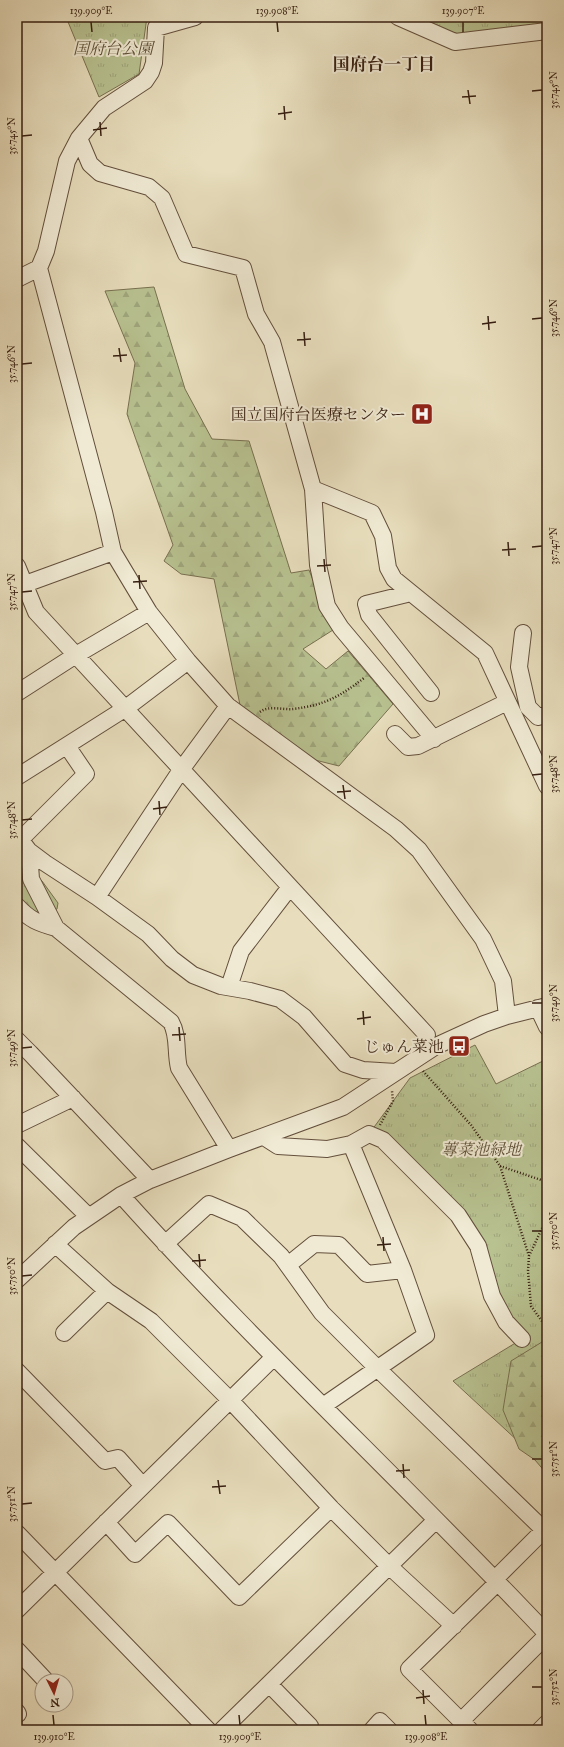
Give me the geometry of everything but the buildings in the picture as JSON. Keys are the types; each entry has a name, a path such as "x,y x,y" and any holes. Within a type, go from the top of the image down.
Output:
{"street":[{"path":"195,17 156,28 154,63 151,72 145,81 104,108 79,138 67,160 46,251 39,268 104,512 113,552 149,612 188,661 228,706 396,828 419,850 483,939 503,981 508,1016"},
{"path":"398,17 455,42 547,31"},
{"path":"79,138 90,164 100,173 149,187 162,198 186,254 243,268 256,314 272,342 313,489 318,565 327,606 341,628 434,740"},
{"path":"17,277 39,268"},
{"path":"313,489 372,513 383,536 388,568 394,578 485,653 547,786"},
{"path":"20,585 113,552"},
{"path":"17,566 20,585 36,612 427,1035"},
{"path":"411,593 366,604 369,615 431,692"},
{"path":"17,692 76,654 149,612"},
{"path":"523,633 519,667 528,707 538,717 547,714"},
{"path":"17,778 126,708 188,661"},
{"path":"395,734 408,747 418,746 434,740 507,702"},
{"path":"97,897 181,770 228,706"},
{"path":"22,842 86,774 67,746"},
{"path":"22,842 45,863 97,897 148,934 172,959 194,975 221,986 250,991 280,999 304,1017 345,1064 363,1070 393,1075"},
{"path":"22,842 31,879 56,928 171,1022 176,1031 176,1058 179,1068 229,1149"},
{"path":"229,988 241,951 290,887"},
{"path":"17,906 29,918 38,923 56,928"},
{"path":"17,1280 55,1244 88,1216 121,1195 150,1180 343,1106 436,1046 484,1024 543,1007 547,1027"},
{"path":"17,1040 150,1180"},
{"path":"17,1125 73,1098"},
{"path":"264,1137 278,1146 327,1149 351,1144 369,1134 383,1140 458,1216 478,1246 492,1296 506,1322 522,1339"},
{"path":"323,1406 426,1335 403,1270 351,1144"},
{"path":"17,1146 88,1216"},
{"path":"121,1195 165,1244 274,1357 496,1580 547,1634 466,1726 410,1669 454,1626 496,1580 544,1530 322,1313 281,1256 242,1218 209,1204 165,1244"},
{"path":"55,1244 107,1291 151,1321 230,1400 331,1508 389,1566 454,1626"},
{"path":"288,1265 314,1244 339,1245 367,1274 403,1270"},
{"path":"64,1333 107,1291"},
{"path":"17,1610 274,1357"},
{"path":"17,1371 105,1460 118,1458 143,1486"},
{"path":"106,1522 135,1554 168,1523 239,1597 331,1508"},
{"path":"222,1730 436,1520"},
{"path":"17,1533 208,1730"},
{"path":"17,1650 39,1673"},
{"path":"269,1684 310,1726"},
{"path":"372,1730 380,1721 389,1730"},
{"path":"540,1730 547,1723"}],"path":[{"path":"247,720 264,709 292,709 321,704 342,695 375,669"},
{"path":"414,1060 471,1125 500,1166 529,1256"},
{"path":"369,1134 380,1126 393,1101 393,1075"},
{"path":"500,1166 547,1182"},
{"path":"547,1221 544,1222 529,1256 528,1271 531,1306 547,1328"}],"green space":[{"name":"国府台公園","path":"66,17 147,17 139,74 99,97"},
{"path":"416,17 547,17 547,23 457,34"},
{"path":"154,287 185,389 212,439 249,441 291,573 309,570 333,630 303,649 326,669 348,651 393,704 339,766 315,760 240,705 214,579 181,574 164,561 173,545 127,414 135,363 105,291"},
{"path":"17,860 26,872 42,881 58,903 57,909 40,918 17,898"},
{"name":"蓴菜池緑地","path":"475,1045 496,1084 547,1059 547,1468 453,1381 522,1339 506,1322 478,1246 369,1134 410,1078"},
{"path":"542,1342 547,1346 547,1474 535,1460 519,1449 503,1410 511,1361"}],"place":[{"name":"国立国府台医療センター","path":"422,414"},
{"name":"じゅん菜池","path":"459,1046"}],"district":[{"name":"国府台一丁目","path":"384,64"}]}
